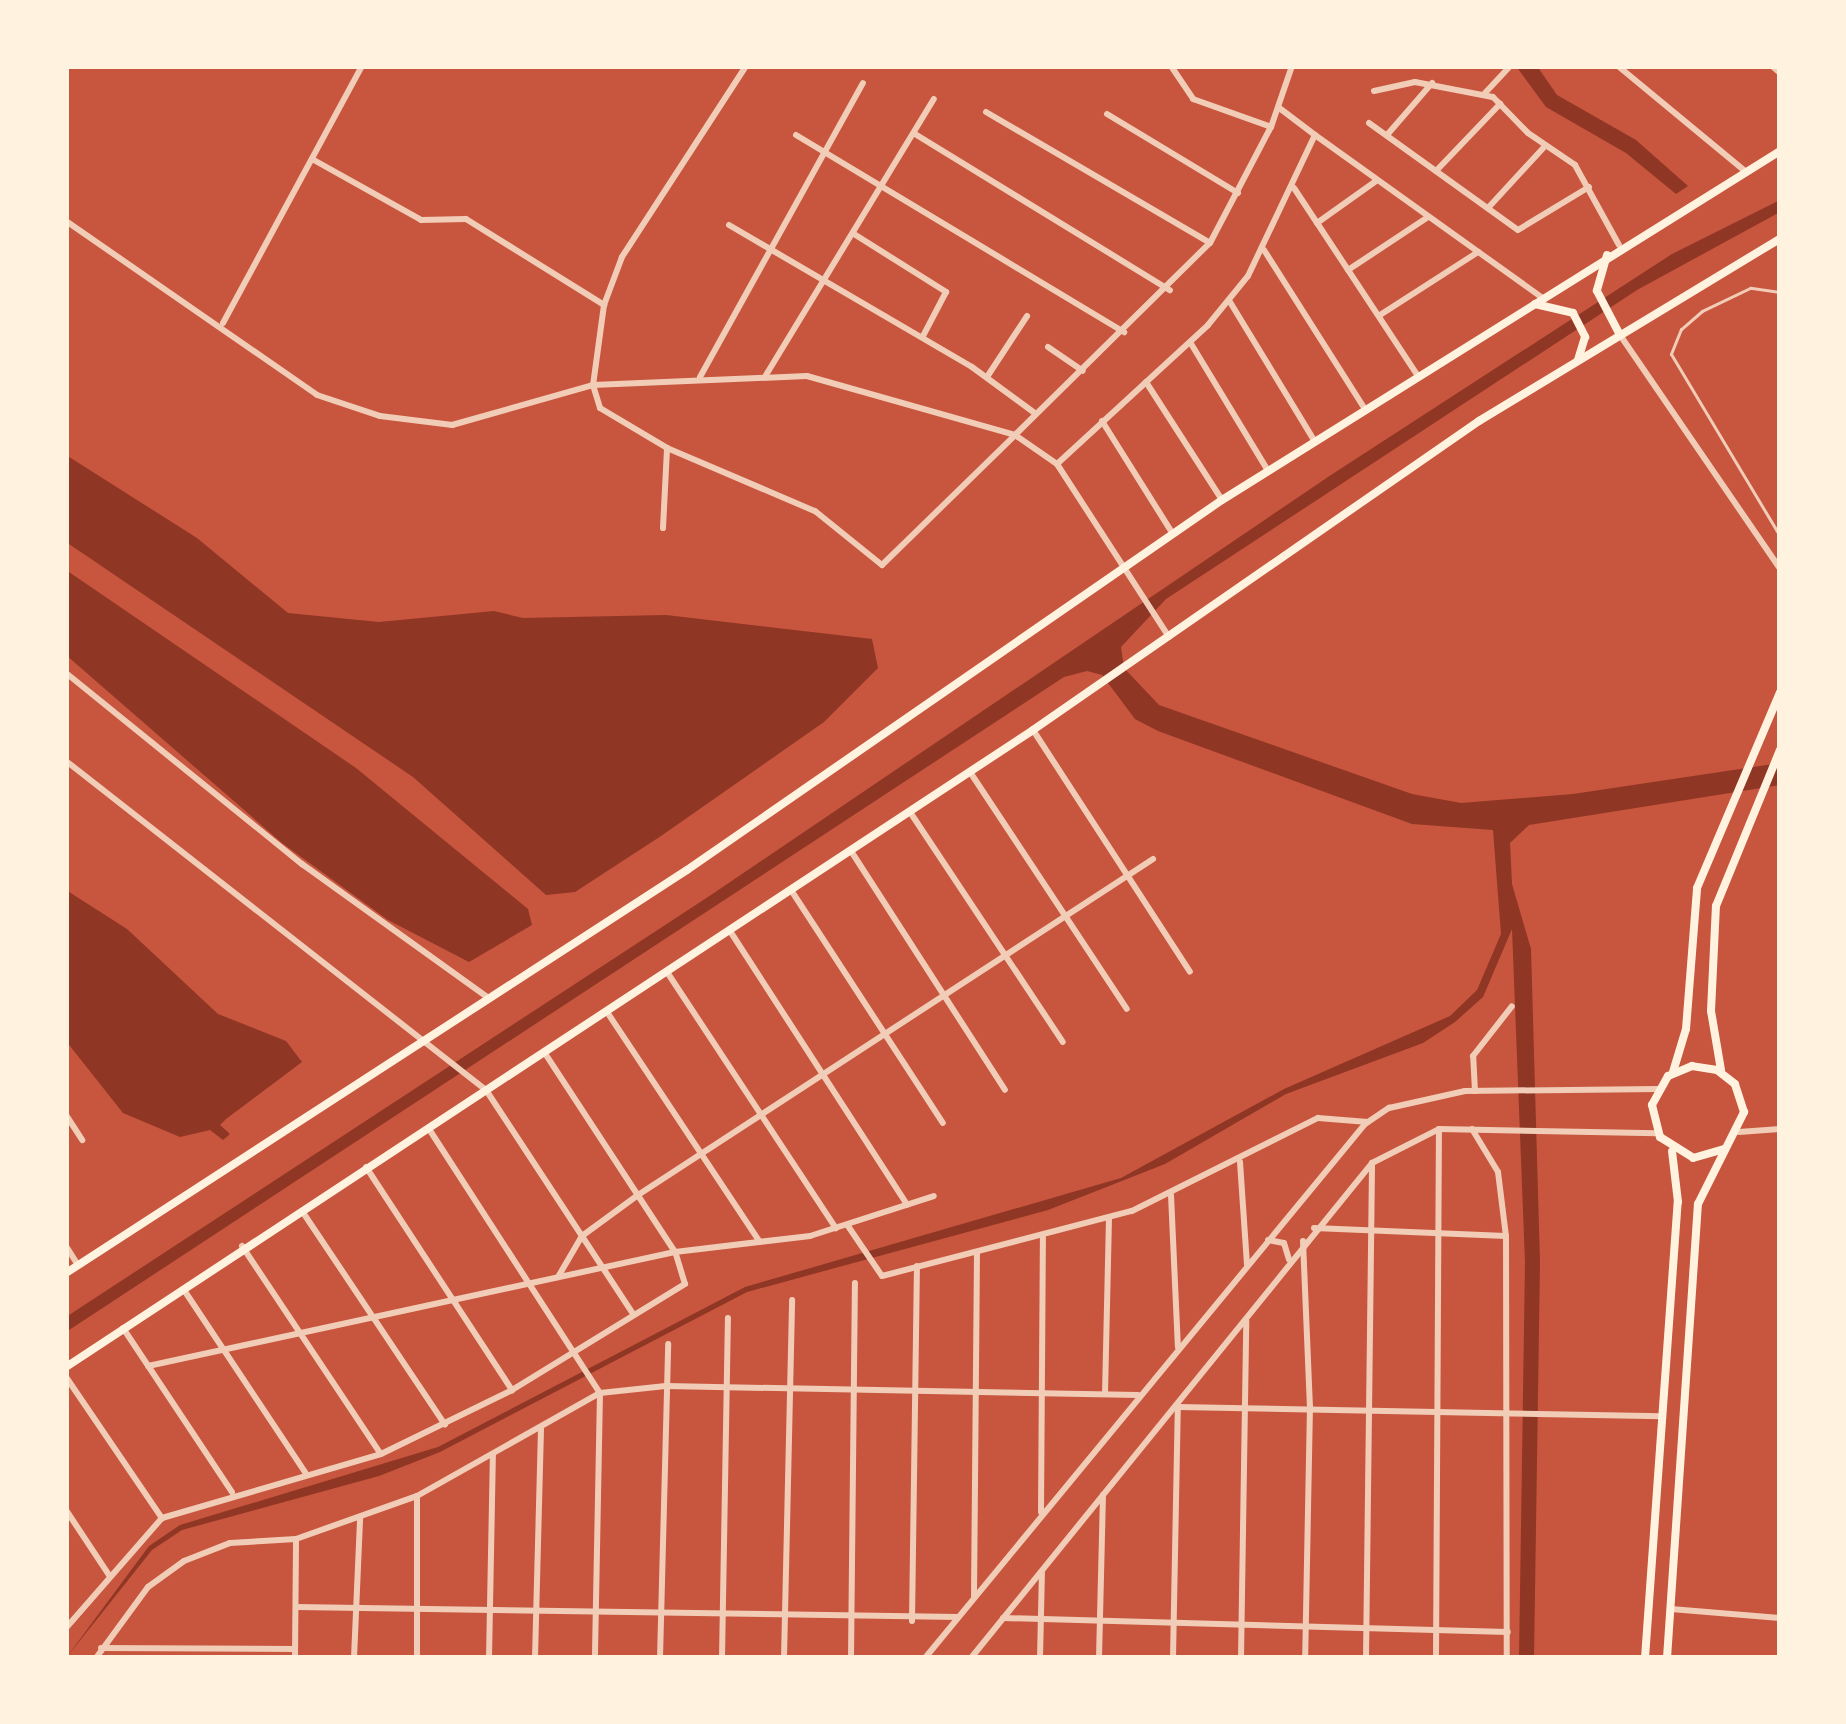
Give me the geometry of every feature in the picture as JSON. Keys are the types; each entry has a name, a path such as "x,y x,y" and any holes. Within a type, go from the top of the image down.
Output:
{"main road":[{"path":"66,1273 418,1040 687,870 1222,500 1530,304 1545,299 1619,245 1780,151"},
{"path":"66,1367 242,1246 545,1053 1033,730 1479,421 1780,239"},
{"path":"1608,253 1597,291 1620,335"},
{"path":"1545,299 1573,313 1583,349 1573,366"},
{"path":"1725,1149 1699,1158 1672,1149 1657,1132 1658,1089 1672,1073 1686,1029 1691,925 1708,854 1780,692"},
{"path":"1667,1658 1698,1204 1725,1149 1739,1132 1742,1100 1722,1072 1712,1023 1712,955 1731,862 1780,750"},
{"path":"1672,1073 1697,1066 1722,1072"},
{"path":"1645,1658 1678,1202 1672,1149"}],"street":[{"path":"223,323 362,66"},
{"path":"746,66 646,218 604,304 593,385 600,408 622,425 815,511 882,565 1170,290 1210,243 1271,127 1292,66"},
{"path":"1171,66 1193,99 1271,127"},
{"path":"1618,66 1745,171"},
{"path":"1772,66 1780,73"},
{"path":"1485,93 1509,67"},
{"path":"700,377 766,249 863,83"},
{"path":"1387,136 1432,83"},
{"path":"1374,91 1432,83 1485,93 1545,146 1575,165 1619,245"},
{"path":"766,374 827,282 934,99"},
{"path":"1436,171 1501,104"},
{"path":"1278,106 1545,299"},
{"path":"986,112 1210,243"},
{"path":"1106,115 1238,193"},
{"path":"1369,123 1518,230 1590,187"},
{"path":"915,134 1170,290"},
{"path":"796,135 825,148 1124,332"},
{"path":"1057,464 1230,302 1264,250 1315,135"},
{"path":"1487,208 1545,146"},
{"path":"312,159 421,220 466,219 604,304"},
{"path":"1317,223 1376,181"},
{"path":"1294,188 1418,376"},
{"path":"1348,270 1428,218"},
{"path":"66,221 223,323 317,395 419,424 498,418 593,385 766,374 837,382 1015,435 1057,464 1169,638"},
{"path":"729,225 987,377 1036,414"},
{"path":"854,234 946,292 922,337"},
{"path":"1264,250 1365,409"},
{"path":"1378,316 1478,252"},
{"path":"1230,302 1315,442"},
{"path":"987,377 1027,316"},
{"path":"1620,335 1780,569"},
{"path":"1190,342 1268,471"},
{"path":"1048,347 1083,370"},
{"path":"1146,381 1222,500"},
{"path":"1102,421 1173,534"},
{"path":"663,528 668,448"},
{"path":"66,673 302,864 487,997"},
{"path":"1033,730 1190,972"},
{"path":"66,761 486,1090 632,1312"},
{"path":"970,772 1127,1010"},
{"path":"910,812 1064,1042"},
{"path":"851,850 1005,1090"},
{"path":"558,1277 582,1236 638,1195 825,1078 1153,859"},
{"path":"791,890 943,1124"},
{"path":"730,931 908,1206"},
{"path":"668,972 836,1228"},
{"path":"1475,1091 1473,1057 1512,1006"},
{"path":"607,1012 760,1242"},
{"path":"66,1628 161,1518 232,1492 381,1454 576,1356 632,1312 685,1284 675,1252 545,1053"},
{"path":"926,1658 1041,1512 1368,1121 1421,1098 1475,1091 1581,1095 1658,1089"},
{"path":"66,1115 82,1140"},
{"path":"848,1226 881,1276 1109,1219 1240,1162 1318,1118 1368,1121"},
{"path":"428,1126 600,1393 595,1658"},
{"path":"974,1658 1042,1568 1246,1321 1304,1240 1372,1162 1439,1129 1581,1126 1657,1132"},
{"path":"1471,1127 1498,1172 1506,1236 1508,1658"},
{"path":"1436,1658 1439,1129"},
{"path":"1739,1132 1780,1130"},
{"path":"1240,1162 1247,1265"},
{"path":"1366,1658 1373,1408 1372,1162"},
{"path":"365,1166 512,1390"},
{"path":"1171,1195 1178,1347"},
{"path":"148,1366 675,1252 848,1226 934,1196"},
{"path":"300,1208 445,1425"},
{"path":"1105,1394 1109,1219"},
{"path":"1314,1228 1506,1236"},
{"path":"1041,1512 1043,1238"},
{"path":"1304,1240 1310,1406 1305,1658"},
{"path":"1265,1242 1285,1243 1288,1262"},
{"path":"66,1246 78,1265"},
{"path":"242,1246 381,1454"},
{"path":"974,1596 977,1252"},
{"path":"912,1621 917,1266"},
{"path":"851,1658 855,1283"},
{"path":"182,1287 304,1472"},
{"path":"784,1658 792,1300"},
{"path":"722,1658 728,1318"},
{"path":"1241,1658 1246,1321"},
{"path":"123,1328 232,1492"},
{"path":"660,1658 668,1344"},
{"path":"66,1377 161,1518"},
{"path":"96,1658 165,1571 230,1543 296,1539 417,1496 600,1393 666,1386 1138,1395"},
{"path":"1178,1407 1663,1416"},
{"path":"1173,1658 1178,1407"},
{"path":"536,1658 541,1429"},
{"path":"489,1658 493,1454"},
{"path":"1099,1658 1103,1495"},
{"path":"417,1496 417,1658"},
{"path":"66,1510 109,1575"},
{"path":"354,1658 360,1516"},
{"path":"100,1648 112,1653 170,1648 295,1654 296,1539"},
{"path":"1040,1658 1042,1568"},
{"path":"296,1607 851,1621 958,1617"},
{"path":"1671,1610 1780,1618"},
{"path":"1003,1618 1508,1632"},
{"path":"169,1658 170,1648"}],"lane":[{"path":"1780,292 1750,289 1702,310 1671,354 1780,536"}],"shaded area":[{"path":"1516,66 1537,66 1557,95 1636,140 1688,186 1676,194 1626,153 1546,107"},
{"path":"1780,200 1780,212 1637,290 1166,599 1121,647 1124,668 1159,705 1412,794 1461,803 1573,794 1780,763 1780,785 1529,825 1510,843 1512,884 1531,949 1540,1262 1534,1658 1519,1658 1525,1262 1512,929 1483,997 1455,1022 1423,1043 1286,1094 1165,1164 1048,1210 747,1292 440,1452 379,1476 182,1530 152,1550 66,1658 149,1546 180,1525 438,1447 745,1287 1121,1178 1284,1089 1450,1016 1477,990 1501,934 1493,830 1412,824 1158,731 1135,719 1102,675 1087,671 1064,677 66,1332 66,1317 711,895 1331,475 1672,254"},
{"path":"66,455 197,538 288,613 379,622 494,611 523,618 666,615 872,639 878,668 824,722 661,836 575,892 546,895 413,777 66,542"},
{"path":"66,570 356,768 528,909 532,925 469,962 388,920 282,843 66,655"},
{"path":"66,890 127,929 218,1014 286,1041 302,1062 226,1119 220,1125 230,1134 223,1140 210,1130 180,1137 123,1113 66,1041"}]}
